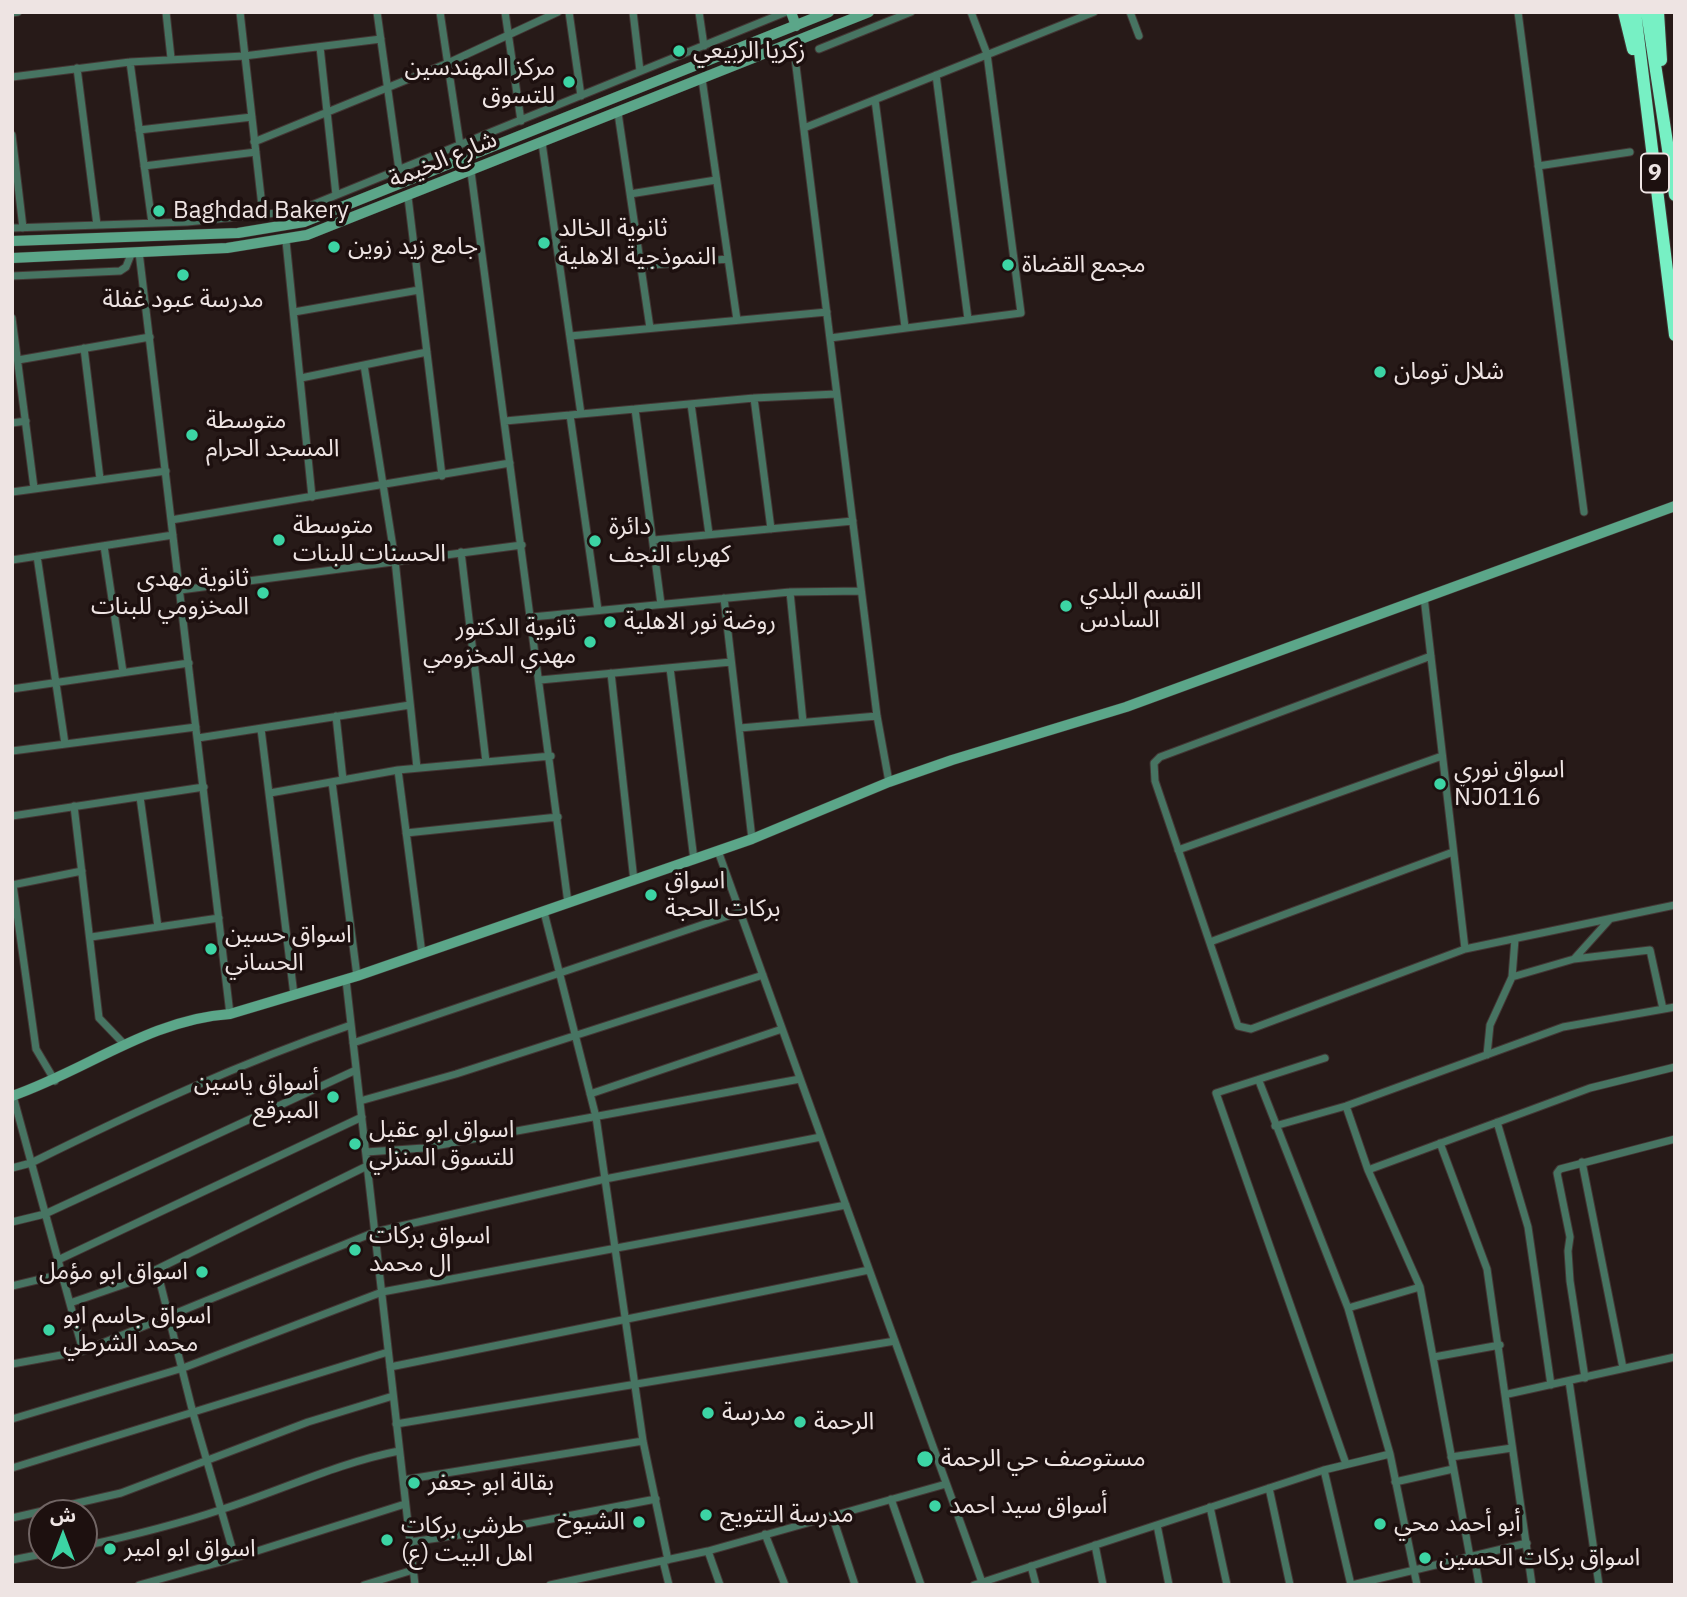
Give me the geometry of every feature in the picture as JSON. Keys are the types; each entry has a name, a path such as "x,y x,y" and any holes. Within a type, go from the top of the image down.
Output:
{"highway":[{"path":"1624,12 1648,121"},
{"name":"9","path":"1635,12 1675,335"},
{"name":"9","path":"1647,12 1675,195"},
{"path":"1658,12 1663,120"}],"street":[{"path":"12,13 18,12"},
{"path":"166,12 171,58"},
{"path":"240,12 263,215"},
{"path":"377,12 399,170"},
{"path":"440,12 460,145"},
{"path":"505,12 521,121"},
{"path":"254,142 448,63 558,12"},
{"path":"569,12 581,96"},
{"path":"633,12 640,71"},
{"path":"699,12 704,46"},
{"path":"12,228 187,222 297,209 521,121 704,46 769,16 789,12 796,26"},
{"name":"شارع الخيمة","path":"12,241 275,229 332,213 829,12"},
{"name":"شارع الخيمة","path":"12,258 227,248 286,241 337,226 869,12"},
{"path":"819,49 911,12"},
{"path":"830,338 1021,313 987,54 971,12"},
{"path":"804,128 1094,12"},
{"path":"1130,12 1139,36"},
{"path":"1518,12 1584,512"},
{"path":"12,77 130,61 244,56 381,39"},
{"path":"793,42 877,716 888,782"},
{"path":"320,47 336,195"},
{"path":"130,61 152,223"},
{"path":"708,61 688,74 688,79 698,80 737,320"},
{"path":"76,68 97,225"},
{"path":"936,75 968,319"},
{"path":"634,106 658,91 658,86 652,84"},
{"path":"875,100 905,327"},
{"path":"618,113 650,328"},
{"path":"139,130 252,117"},
{"path":"12,135 23,228"},
{"path":"542,143 581,414"},
{"path":"144,166 256,152"},
{"path":"1538,166 1630,152"},
{"path":"471,172 551,757 568,903"},
{"path":"630,194 716,180"},
{"path":"408,197 442,476"},
{"path":"187,222 187,235"},
{"path":"106,254 102,245 113,237"},
{"path":"42,240 52,249 46,256"},
{"path":"286,241 312,497"},
{"path":"12,276 120,271 127,267 136,252"},
{"path":"136,252 166,471 230,1014"},
{"path":"641,266 728,259"},
{"path":"293,312 419,290"},
{"path":"570,335 827,312"},
{"path":"12,318 34,488"},
{"path":"18,360 149,337"},
{"path":"84,348 100,479"},
{"path":"301,378 427,352"},
{"path":"364,365 395,560 417,768"},
{"path":"505,421 754,398 836,394"},
{"path":"754,398 771,529"},
{"path":"691,404 709,534"},
{"path":"635,409 661,604"},
{"path":"570,415 598,610"},
{"path":"12,424 26,421"},
{"path":"172,520 510,463"},
{"path":"12,492 166,471"},
{"path":"83,1351 13,1096 55,1080 146,1035 207,1016 230,1014 346,980 718,852 888,782 1040,731 1126,707 1675,506"},
{"path":"1644,519 1675,518"},
{"path":"654,540 853,521"},
{"path":"12,560 173,535"},
{"path":"180,590 522,545"},
{"path":"104,546 123,672"},
{"path":"461,552 486,762"},
{"path":"37,556 65,744"},
{"path":"532,617 790,592 861,591"},
{"path":"790,592 803,722"},
{"path":"1424,597 1465,949"},
{"path":"724,598 752,839"},
{"path":"1431,656 1160,757 1153,770 1238,1026 1243,1029 1465,949 1675,905"},
{"path":"540,680 731,662"},
{"path":"12,689 189,663"},
{"path":"670,668 694,860"},
{"path":"611,673 634,881"},
{"path":"198,738 410,705"},
{"path":"335,716 343,780"},
{"path":"740,728 877,716"},
{"path":"12,751 196,727"},
{"path":"261,729 294,995"},
{"path":"1178,850 1442,756"},
{"path":"270,793 398,770 551,757"},
{"path":"398,770 422,954"},
{"path":"332,782 357,976"},
{"path":"12,816 204,788"},
{"path":"140,797 158,927"},
{"path":"74,806 99,1018 125,1045"},
{"path":"406,833 558,817"},
{"path":"718,852 980,1584 1324,1470 1390,1454"},
{"path":"1210,942 1453,852"},
{"path":"55,1080 36,1049 13,885 82,871"},
{"path":"544,912 596,1116 617,1248 634,1386 669,1585"},
{"path":"353,1043 740,912"},
{"path":"91,937 219,918"},
{"path":"1574,959 1610,919"},
{"path":"1487,1055 1490,1026 1512,977 1515,939"},
{"path":"1512,977 1574,959 1650,950 1663,1009"},
{"path":"360,1101 576,1036 762,975"},
{"path":"346,980 415,1585"},
{"path":"1275,1126 1346,1106 1563,1027 1675,1007"},
{"path":"12,1168 31,1163 156,1101 291,1046 351,1026"},
{"path":"590,1094 782,1029"},
{"path":"1325,1058 1216,1093 1346,1464"},
{"path":"1368,1170 1590,1088 1675,1067"},
{"path":"12,1222 45,1214 356,1070"},
{"path":"366,1152 424,1148 800,1079"},
{"path":"1259,1081 1348,1308 1390,1454 1417,1585"},
{"path":"1346,1106 1368,1170 1420,1287 1453,1469 1479,1585"},
{"path":"58,1260 362,1117"},
{"path":"1497,1122 1528,1227 1551,1385"},
{"path":"12,1364 83,1351 375,1232 605,1179 821,1137"},
{"path":"1585,1377 1569,1271 1567,1251 1570,1237 1557,1179 1559,1168 1675,1139"},
{"path":"1440,1143 1487,1269 1508,1394 1532,1585"},
{"path":"1582,1163 1623,1368"},
{"path":"69,1303 131,1282 367,1166"},
{"path":"12,1419 183,1368 382,1292 846,1205"},
{"path":"157,1270 193,1413 235,1558"},
{"path":"390,1367 869,1270"},
{"path":"12,1286 61,1274"},
{"path":"1348,1308 1420,1287"},
{"path":"396,1424 895,1341"},
{"path":"1434,1357 1500,1345"},
{"path":"12,1468 388,1352"},
{"path":"1508,1394 1675,1357"},
{"path":"1569,1381 1599,1585"},
{"path":"12,1518 121,1493 308,1422 393,1396"},
{"path":"403,1480 643,1441"},
{"path":"1451,1457 1513,1448"},
{"path":"98,1542 221,1510 364,1458 399,1451"},
{"path":"1395,1482 1453,1469"},
{"path":"1324,1470 1351,1585 1527,1543"},
{"path":"550,1585 708,1551 946,1484"},
{"path":"1269,1488 1290,1585"},
{"path":"410,1542 494,1530 656,1499"},
{"path":"891,1499 921,1585"},
{"path":"139,1585 235,1558 405,1504"},
{"path":"1210,1507 1227,1585"},
{"path":"832,1516 855,1585"},
{"path":"1157,1525 1169,1585"},
{"path":"765,1534 785,1585"},
{"path":"1095,1545 1103,1585"},
{"path":"708,1551 720,1585"},
{"path":"1031,1566 1036,1585"},
{"path":"365,1585 413,1570"}],"place":[{"name":"زكريا الربيعي","path":"679,51"},
{"name":"مركز المهندسين للتسوق","path":"569,82"},
{"name":"Baghdad Bakery","path":"159,211"},
{"name":"ثانوية الخالد النموذجية الاهلية","path":"544,243"},
{"name":"جامع زيد زوين","path":"334,247"},
{"name":"مجمع القضاة","path":"1008,265"},
{"name":"مدرسة عبود غفلة","path":"183,275"},
{"name":"شلال تومان","path":"1380,372"},
{"name":"متوسطة المسجد الحرام","path":"192,435"},
{"name":"متوسطة الحسنات للبنات","path":"279,540"},
{"name":"دائرة كهرباء النجف","path":"595,541"},
{"name":"ثانوية مهدي المخزومي للبنات","path":"263,593"},
{"name":"القسم البلدي السادس","path":"1066,606"},
{"name":"روضة نور الاهلية","path":"610,622"},
{"name":"ثانوية الدكتور مهدي المخزومي","path":"590,642"},
{"name":"اسواق نوري NJ0116","path":"1440,784"},
{"name":"اسواق بركات الحجة","path":"651,895"},
{"name":"اسواق حسين الحساني","path":"211,949"},
{"name":"أسواق ياسين المبرقع","path":"333,1097"},
{"name":"اسواق ابو عقيل للتسوق المنزلي","path":"355,1144"},
{"name":"اسواق بركات ال محمد","path":"355,1250"},
{"name":"اسواق ابو مؤمل","path":"202,1272"},
{"name":"اسواق جاسم ابو محمد الشرطي","path":"49,1330"},
{"name":"مدرسة","path":"708,1413"},
{"name":"الرحمة","path":"800,1422"},
{"name":"مستوصف حي الرحمة","path":"925,1459"},
{"name":"بقالة ابو جعفر","path":"414,1483"},
{"name":"أسواق سيد احمد","path":"935,1506"},
{"name":"مدرسة التتويج","path":"706,1515"},
{"name":"الشيوخ","path":"639,1522"},
{"name":"أبو أحمد محي","path":"1380,1524"},
{"name":"طرشي بركات اهل البيت (ع)","path":"387,1540"},
{"name":"اسواق ابو امير","path":"110,1549"},
{"name":"اسواق بركات الحسين","path":"1425,1558"}]}
